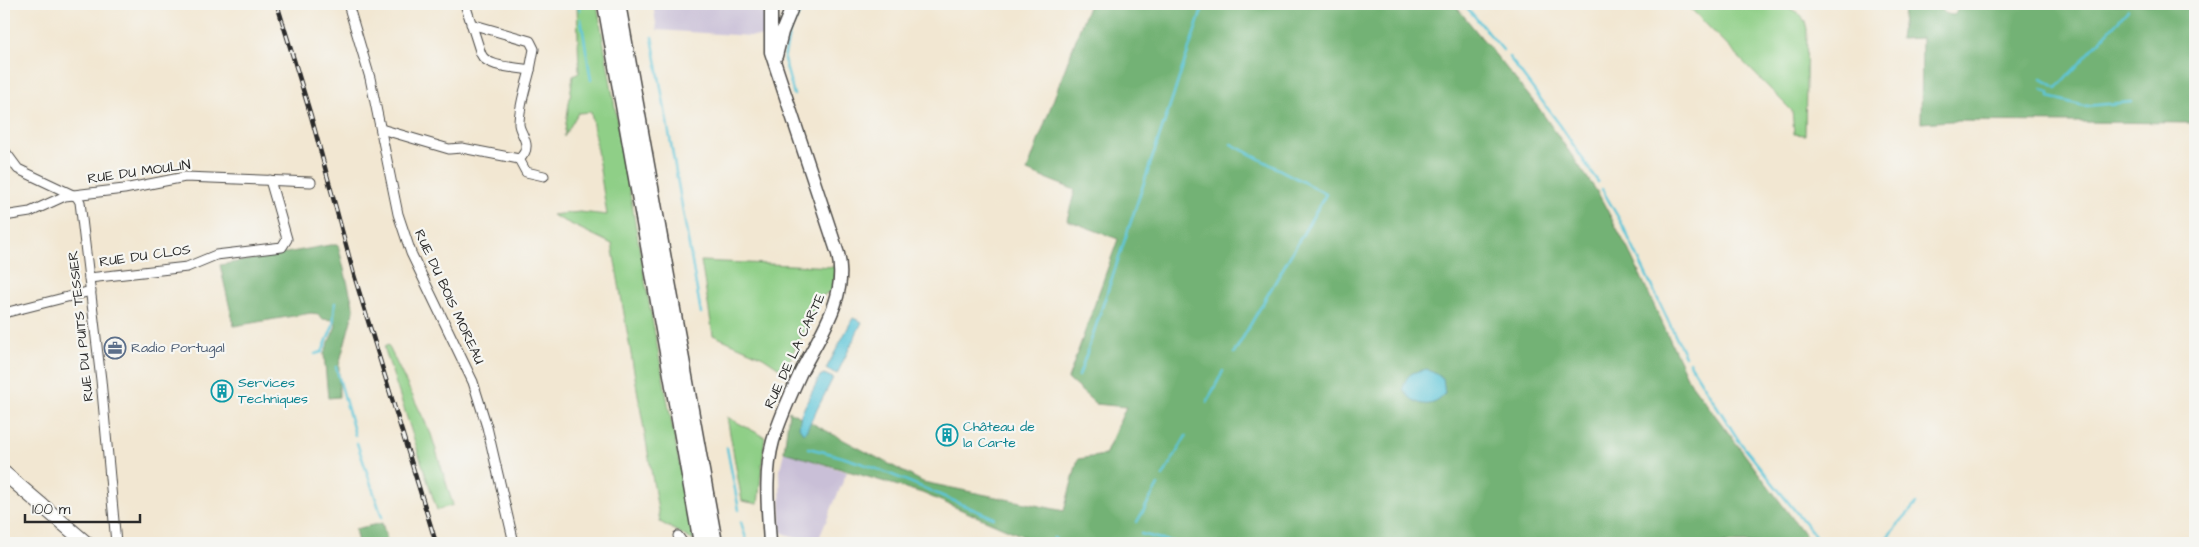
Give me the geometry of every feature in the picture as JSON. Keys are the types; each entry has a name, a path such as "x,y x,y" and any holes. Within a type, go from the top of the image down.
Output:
{"highway":[{"path":"606,4 702,543"},
{"path":"618,4 714,543"}],"main road":[{"path":"4,473 86,543"},
{"path":"4,482 74,543"}],"street":[{"name":"RUE DU BOIS MOREAU","path":"348,4 370,78 395,204 410,250 463,360 485,419 514,543"},
{"path":"464,4 485,61 530,70"},
{"path":"767,5 777,13 793,7"},
{"name":"RUE DE LA CARTE","path":"767,5 771,52 838,254 841,276 832,309 793,390 772,442 768,481 770,543"},
{"path":"774,61 782,32 793,7"},
{"path":"471,24 530,41 534,49 519,123 526,141 523,155 519,159"},
{"path":"381,129 449,149 462,148 519,159"},
{"path":"4,150 18,169 74,195"},
{"path":"519,159 526,172 544,176"},
{"name":"RUE DU MOULIN","path":"4,216 30,212 65,196 127,188 185,177 311,182"},
{"name":"RUE DU CLOS","path":"89,278 187,267 216,255 282,247 286,239 270,180"},
{"name":"RUE DU PUITS TESSIER","path":"74,195 79,199 82,210 116,543"},
{"path":"4,313 90,290"}],"shaded area":[{"path":"653,4 749,5 759,9 764,14 766,19 766,37 657,30"},
{"path":"784,452 847,472 817,543 808,543 781,532 780,469"}],"green space":[{"path":"577,4 597,4 648,297 694,541 660,522 612,244 552,215 580,212 607,215 591,112 578,113 564,137 573,76 579,73"},
{"path":"1089,4 1454,4 1538,107 1598,193 1630,253 1688,379 1811,543 1039,543 922,493 784,452 789,411 923,482 1064,511 1078,459 1105,455 1126,407 1096,404 1068,379 1118,239 1067,220 1075,190 1027,171"},
{"path":"1686,4 1782,4 1798,13 1805,21 1807,29 1805,135 1794,134 1792,111"},
{"path":"1905,4 1936,4 1944,12 1954,15 1960,4 2195,4 2195,123 1950,121 1921,123 1922,38 1900,39"},
{"path":"338,245 354,309 339,365 339,397 328,398 324,354 336,326 335,320 322,319 318,314 311,313 234,326 220,265"},
{"path":"701,261 836,267 834,289 821,297 784,371 763,357 713,335"},
{"path":"388,345 431,434 453,505 437,510 384,347"},
{"path":"727,417 765,437 758,504 742,501"},
{"path":"382,523 388,543 358,543 355,529"}],"water":[{"path":"853,318 862,322 837,374 826,369"},
{"path":"1427,369 1443,378 1445,394 1434,403 1422,404 1412,399 1403,389 1408,376"},
{"path":"824,374 833,378 806,431 803,433 799,427 801,414 820,376"}],"waterway":[{"path":"579,4 580,10"},
{"path":"794,95 784,59 790,30 805,4"},
{"path":"1079,376 1204,4"},
{"path":"1464,4 1503,50"},
{"path":"2042,79 2057,88 2128,10"},
{"path":"581,19 591,80"},
{"path":"652,37 701,313"},
{"path":"1509,57 1560,125 1598,182"},
{"path":"2042,89 2049,93 2049,97 2084,106 2132,102"},
{"path":"1231,144 1326,194 1234,353"},
{"path":"1602,189 1622,224 1685,356"},
{"path":"315,354 322,352 333,326 335,303"},
{"path":"1689,362 1739,441 1821,543"},
{"path":"336,367 355,435"},
{"path":"1207,402 1223,371"},
{"path":"1163,476 1186,436"},
{"path":"357,443 382,517"},
{"path":"727,448 739,510"},
{"path":"808,448 879,470 994,518"},
{"path":"1137,522 1158,485"},
{"path":"1882,543 1916,504"},
{"path":"741,522 747,542"},
{"path":"1141,534 1177,543"},
{"path":"778,537 779,543"},
{"path":"1054,538 1062,543"}],"railway":[{"path":"277,4 311,116 354,275 436,543"}],"place":[{"name":"Radio Portugal","path":"115,348"},
{"name":"Services Techniques","path":"222,391"},
{"name":"Château de la Carte","path":"947,435"}]}
